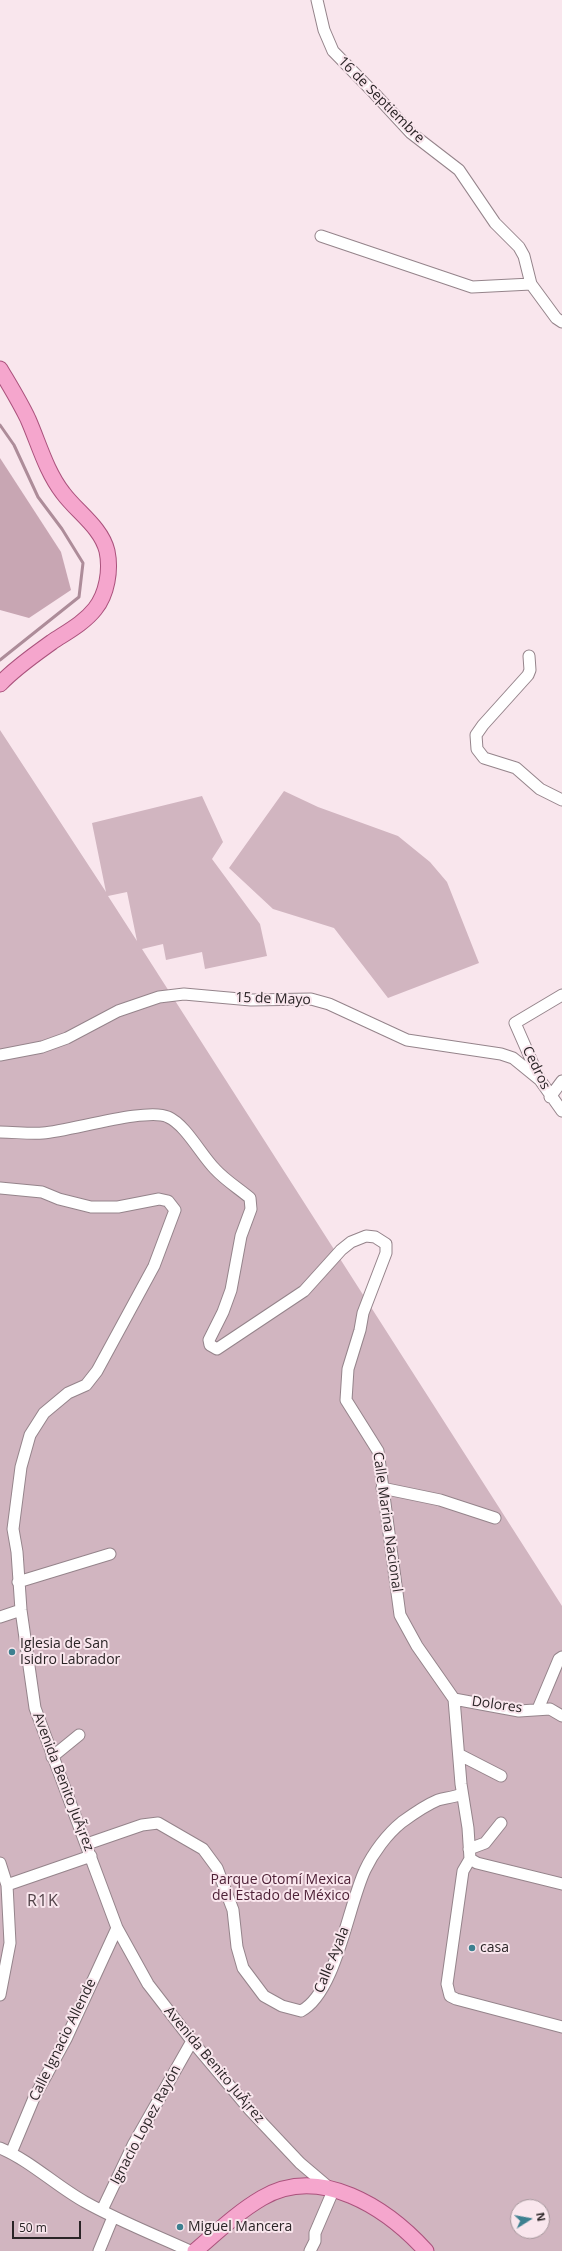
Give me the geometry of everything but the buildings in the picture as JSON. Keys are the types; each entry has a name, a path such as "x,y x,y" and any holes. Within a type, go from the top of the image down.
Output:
{"main road":[{"path":"0,369 28,419 36,444 59,487 100,536 107,551 108,563 103,598 95,609 77,625 24,662 0,684"},
{"path":"196,2251 236,2216 263,2197 280,2190 305,2185 318,2186 360,2198 399,2226 426,2251"}],"street":[{"name":"16 de Septiembre","path":"317,0 324,30 332,51 411,133 460,170 495,223 519,247 524,256 531,284"},
{"path":"321,236 472,287 531,284 560,317"},
{"path":"529,656 530,670 528,675 483,725 476,735 477,749 484,758 522,771 540,789 562,800"},
{"name":"15 de Mayo","path":"0,1055 42,1047 67,1038 113,1014 159,997 184,994 251,1000 311,999 329,1004 407,1040 501,1054 514,1058 540,1080"},
{"name":"Cedros","path":"562,995 515,1023 540,1080 550,1097 562,1111"},
{"path":"550,1097 562,1081"},
{"name":"Calle Marina Nacional","path":"0,1132 42,1133 72,1130 128,1116 168,1116 178,1124 214,1168 250,1198 251,1202 251,1209 241,1236 231,1290 225,1308 209,1340 210,1345 217,1350 304,1290 351,1242 366,1236 375,1237 386,1244 383,1262 364,1313 348,1369 345,1392 346,1400 378,1451 400,1615 417,1646 454,1699 460,1755 462,1794 470,1854"},
{"name":"Avenida Benito JuÃ¡rez","path":"0,1188 42,1192 59,1200 92,1207 118,1207 159,1199 168,1201 174,1206 175,1213 154,1266 97,1371 86,1385 68,1393 50,1407 30,1435 21,1467 12,1529 17,1552 21,1610 35,1708 52,1757 87,1844 117,1928 148,1984 192,2041 250,2110 300,2163 333,2191"},
{"path":"382,1488 440,1500 495,1518"},
{"path":"18,1582 110,1554"},
{"path":"0,1617 21,1610"},
{"path":"538,1709 559,1659 562,1657"},
{"name":"Dolores","path":"454,1699 519,1711 550,1709 562,1716"},
{"path":"52,1757 79,1736"},
{"path":"460,1755 501,1776"},
{"name":"Calle Ayala","path":"87,1844 142,1825 158,1823 203,1849 217,1868 233,1910 237,1946 243,1968 264,1996 282,2006 301,2011 309,2007 321,1992 347,1926 365,1870 382,1843 401,1823 429,1805 462,1794"},
{"path":"501,1823 485,1843 470,1854 463,1871 447,1984 450,1996 532,2020 562,2027"},
{"path":"470,1854 477,1863 562,1884"},
{"path":"7,1885 91,1856"},
{"path":"0,1863 7,1885 5,1945 0,1995"},
{"name":"Calle Ignacio Allende","path":"11,2153 34,2098 66,2039 117,1928"},
{"name":"Ignacio Lopez Rayón","path":"102,2210 133,2145 192,2041"},
{"path":"0,2148 11,2153 58,2186 113,2217 190,2251"},
{"path":"310,2251 315,2233 333,2191"},
{"path":"99,2251 113,2217"}],"green space":[{"name":"Parque Otomí Mexica del Estado de México","path":"0,730 106,892 92,823 202,796 223,842 212,859 260,924 267,956 205,969 202,952 166,960 163,944 142,949 562,1606 562,2251 0,2251","holes":["127,892 137,941 108,896"]},
{"path":"284,791 318,807 398,836 430,862 447,882 479,963 388,998 334,928 273,909 229,868"}],"shaded area":[{"path":"0,458 61,552 71,590 29,618 0,610"}],"waterway":[{"path":"0,425 14,445 38,497 62,529 83,563 79,597 0,660"}],"place":[{"name":"Iglesia de San Isidro Labrador","path":"12,1652"},
{"name":"casa","path":"472,1948"},
{"name":"Miguel Mancera","path":"180,2227"}],"district":[{"name":"R1K","path":"43,1901"}]}
